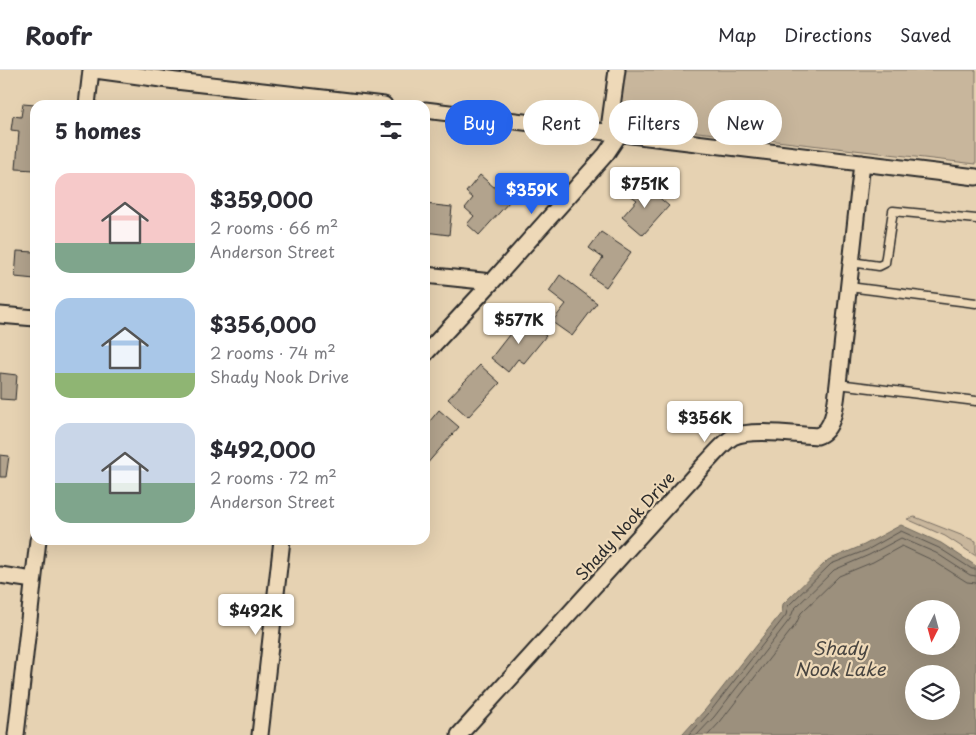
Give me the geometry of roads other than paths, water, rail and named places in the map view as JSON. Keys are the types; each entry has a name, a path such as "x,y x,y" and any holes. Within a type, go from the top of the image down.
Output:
{"street":[{"path":"88,100 93,70 341,100"},
{"path":"613,100 617,70"},
{"path":"430,111 609,132"},
{"path":"698,143 976,177"},
{"path":"430,349 492,282 612,145"},
{"name":"Shady Nook Drive","path":"459,735 705,464 731,438 740,434 756,433 818,436 823,434 829,427 834,413 838,384 862,163"},
{"path":"430,276 492,282"},
{"path":"0,315 30,318"},
{"path":"16,735 37,545"},
{"path":"260,735 281,545"},
{"path":"0,575 33,580"}],"lane":[{"path":"851,262 879,266 885,263 893,211 976,219"},
{"path":"849,287 976,303"},
{"path":"838,384 976,401"}],"water":[{"name":"Shady Nook Lake","path":"901,525 941,543 976,566 976,735 682,735 705,710 782,612 783,604 828,560 864,545"}]}
